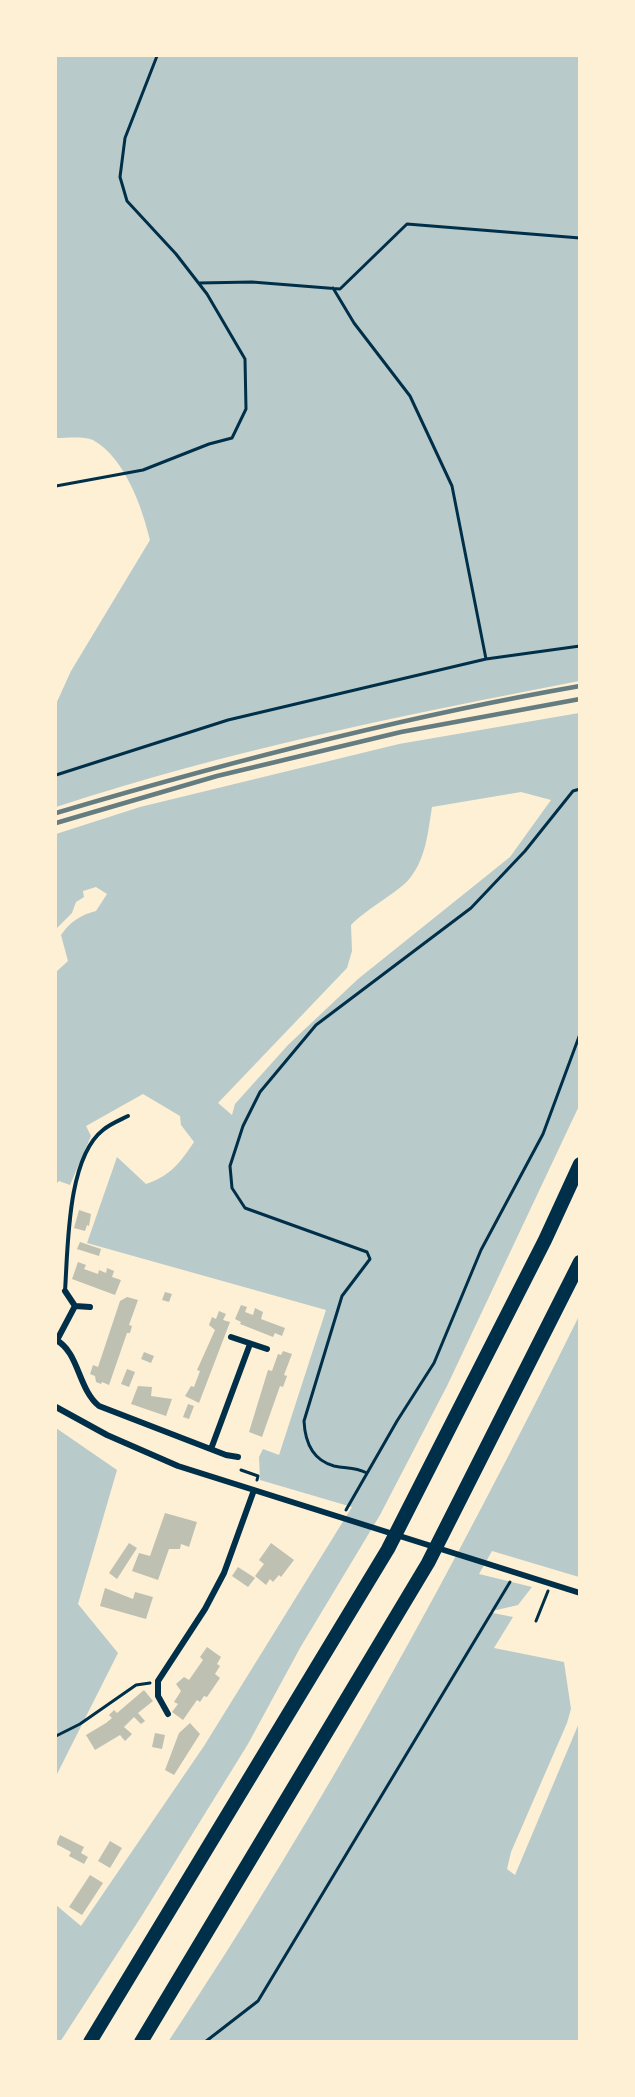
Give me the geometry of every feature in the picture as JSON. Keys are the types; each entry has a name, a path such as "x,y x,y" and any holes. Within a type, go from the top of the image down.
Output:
{"highway":[{"path":"90,2042 405,1519 545,1240 579,1164"},
{"path":"141,2042 428,1563 579,1262"}],"street":[{"path":"65,1291 75,1306"},
{"path":"75,1306 90,1307"},
{"path":"75,1306 56,1340 69,1353 85,1392 99,1406 211,1449 238,1456"},
{"path":"231,1337 267,1349"},
{"path":"211,1449 250,1344"},
{"path":"56,1407 145,1452 341,1519 579,1593"},
{"path":"168,1714 158,1696 158,1681 205,1609 224,1573 254,1490"}],"lane":[{"path":"65,1291 72,1199 79,1175 92,1143 102,1130 128,1116"}],"path":[{"path":"56,486 143,470 209,444 232,438 246,409 245,359 226,322 176,254 127,201 120,177 125,138 157,56"},
{"path":"199,283 252,282 340,289 407,224 579,238"},
{"path":"333,288 354,323 410,396 452,486 486,658"},
{"path":"56,775 228,720 486,658 579,646"},
{"path":"367,1473 354,1467 333,1466 312,1453 305,1439 304,1421 342,1296 370,1259 367,1252 245,1208 232,1188 230,1166 243,1126 260,1092 316,1025 471,908 525,851 573,790 579,789"},
{"path":"341,1519 434,1364 481,1250 543,1134 579,1034"},
{"path":"205,2042 258,2001 515,1573"},
{"path":"536,1621 550,1584"},
{"path":"56,1736 80,1724 136,1685 158,1681"}],"shaded area":[{"path":"56,56 579,56 579,681 381,721 250,751 56,807 56,704 71,671 150,540 130,484 123,471 104,448 89,439 56,438"},
{"path":"579,713 579,1106 447,1386 380,1515 300,1648 248,1744 141,1917 60,2042 56,2041 56,1905 81,1926 204,1746 352,1507 260,1480 259,1457 263,1449 279,1455 326,1310 87,1243 117,1157 146,1184 168,1173 184,1156 194,1142 181,1125 180,1116 143,1094 86,1126 91,1136 70,1185 59,1181 56,1184 56,972 68,961 61,935 76,920 96,911 107,894 96,887 83,891 84,897 76,902 72,913 56,929 56,834 140,807 399,744","holes":["521,792 551,800 510,857 358,979 288,1045 235,1104 232,1115 218,1103 347,968 352,951 351,925 410,878 420,862 432,807"]},
{"path":"579,1316 579,1577 492,1551 479,1574 532,1587 518,1605 488,1612 513,1617 494,1648 564,1662 571,1709 511,1852 507,1869 515,1875 579,1723 579,2041 168,2042 280,1866 385,1685 485,1502"},
{"path":"56,1428 117,1470 78,1604 118,1653 56,1776"}],"building":[{"path":"79,1210 91,1214 89,1226 87,1225 85,1231 74,1228"},
{"path":"80,1242 101,1249 99,1256 77,1249"},
{"path":"78,1262 86,1265 84,1269 98,1274 99,1270 106,1273 107,1268 114,1271 112,1277 121,1280 115,1295 72,1279"},
{"path":"165,1292 172,1294 169,1302 162,1300"},
{"path":"127,1297 138,1300 129,1325 132,1326 130,1333 127,1333 109,1385 102,1382 101,1384 96,1382 95,1376 90,1374 93,1365 98,1367 120,1301"},
{"path":"241,1305 247,1307 245,1312 253,1315 255,1308 263,1312 261,1319 285,1328 282,1336 275,1333 273,1337 240,1324 241,1322 235,1319"},
{"path":"219,1311 226,1314 223,1320 230,1322 199,1403 185,1396 191,1386 194,1387 200,1371 197,1370 215,1330 209,1325 212,1317 216,1319"},
{"path":"283,1351 292,1354 284,1375 287,1376 283,1387 280,1386 262,1437 249,1432 268,1370 272,1371 278,1354 281,1355"},
{"path":"144,1352 154,1356 151,1363 141,1359"},
{"path":"127,1369 135,1372 129,1387 121,1384"},
{"path":"138,1386 152,1387 151,1396 172,1399 166,1416 131,1404"},
{"path":"188,1404 194,1406 189,1419 183,1417"},
{"path":"165,1513 197,1522 189,1547 181,1544 180,1549 169,1549 158,1580 132,1571 139,1553 150,1556"},
{"path":"129,1543 137,1548 117,1579 109,1573"},
{"path":"271,1543 294,1560 281,1577 279,1575 273,1582 270,1579 266,1585 255,1576 264,1564 259,1560"},
{"path":"238,1567 255,1578 248,1587 232,1576"},
{"path":"105,1588 133,1599 135,1592 153,1597 146,1619 100,1606"},
{"path":"207,1647 221,1657 217,1664 220,1666 215,1674 220,1678 207,1697 204,1696 200,1702 197,1700 183,1720 172,1712 178,1704 174,1702 181,1691 176,1684 184,1677 189,1680 203,1660 200,1657"},
{"path":"144,1690 153,1701 138,1713 145,1721 141,1724 134,1717 124,1727 132,1734 125,1741 120,1735 95,1750 86,1735 106,1723 112,1718 109,1715 114,1710 117,1713"},
{"path":"190,1723 200,1734 174,1775 165,1770 179,1733"},
{"path":"155,1733 165,1735 162,1749 152,1747"},
{"path":"60,1835 84,1847 81,1853 88,1857 84,1864 69,1856 71,1852 56,1844"},
{"path":"110,1841 122,1848 110,1868 98,1861"},
{"path":"90,1875 103,1883 82,1915 69,1907"}],"railway":[{"path":"56,813 185,776 381,726 580,686"},
{"path":"56,823 217,776 401,732 580,699"}]}
